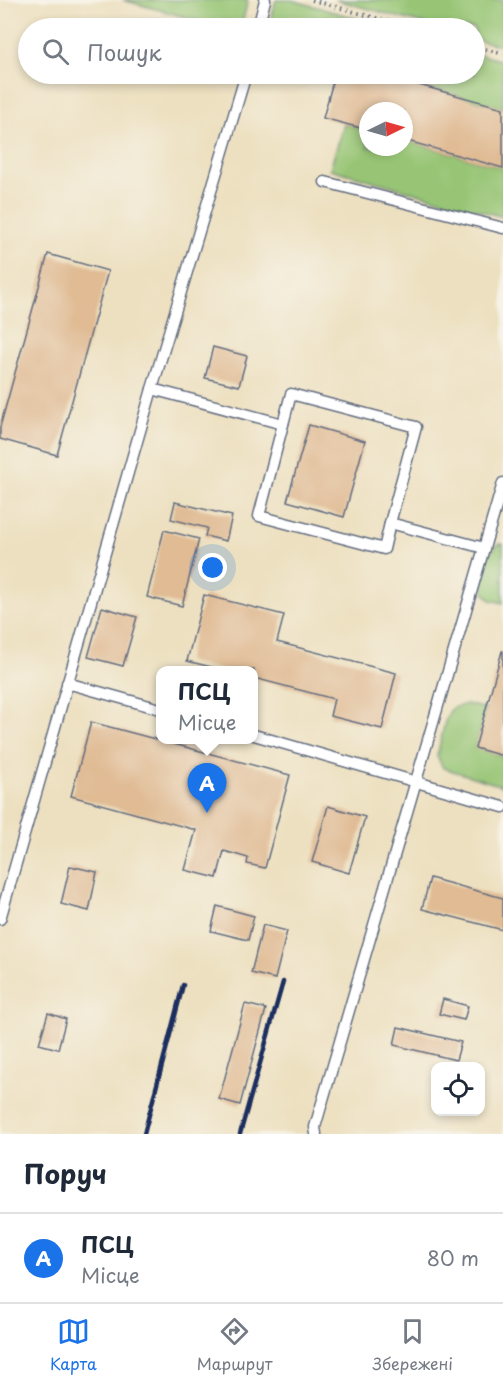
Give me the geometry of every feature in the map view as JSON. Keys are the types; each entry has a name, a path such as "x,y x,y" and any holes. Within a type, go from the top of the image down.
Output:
{"lane":[{"path":"260,18 265,0"},
{"path":"0,919 152,389 243,84"},
{"path":"325,182 503,228"},
{"path":"152,389 284,424"},
{"path":"291,394 416,427 384,549 259,516 284,424 291,394"},
{"path":"316,1134 315,1127 503,483"},
{"path":"390,523 484,548"},
{"path":"68,683 156,708"},
{"path":"258,736 503,807"}],"path":[{"path":"312,0 376,18"},
{"path":"485,49 503,54"}],"green space":[{"path":"123,0 248,0 244,18 189,18"},
{"path":"276,0 292,0 356,18 271,18"},
{"path":"336,0 503,0 503,47 485,42 485,18 402,18"},
{"path":"485,56 503,61 503,108 415,84 485,84"},
{"path":"344,124 359,128 359,156 413,156 413,143 503,168 503,217 330,169"},
{"path":"499,544 503,544 503,603 491,600 484,593 483,576 491,551"},
{"path":"467,704 486,709 475,748 503,756 502,786 443,768 437,756 446,718 452,708"}],"building":[{"path":"332,84 415,84 503,108 503,168 413,143 413,102 359,102 359,128 323,118"},
{"path":"48,254 108,271 57,455 0,439 0,427"},
{"path":"213,347 247,356 239,386 205,378"},
{"path":"309,425 365,441 344,517 287,501"},
{"path":"175,502 232,516 226,541 205,536 207,528 171,519"},
{"path":"164,530 199,539 182,606 147,597"},
{"path":"204,595 284,615 277,642 396,673 382,729 330,716 334,699 258,679 258,666 207,666 187,661"},
{"path":"102,607 137,617 123,666 88,657"},
{"path":"503,651 503,756 475,748"},
{"path":"91,722 156,739 156,744 174,744 290,775 265,868 247,864 248,858 224,851 217,878 185,870 196,830 71,796"},
{"path":"328,806 365,817 349,873 312,862"},
{"path":"70,866 97,872 89,911 61,904"},
{"path":"430,878 503,898 503,930 422,909"},
{"path":"217,906 254,916 248,940 211,931"},
{"path":"263,925 287,931 275,979 251,973"},
{"path":"443,999 468,1006 464,1020 439,1014"},
{"path":"245,1004 266,1009 240,1105 219,1099"},
{"path":"48,1013 66,1019 58,1049 39,1044"},
{"path":"398,1027 461,1042 456,1060 394,1045"}],"railway":[{"path":"240,1134 283,982"},
{"path":"144,1134 183,985"}],"place":[{"name":"ПСЦ","path":"207,813"}]}
